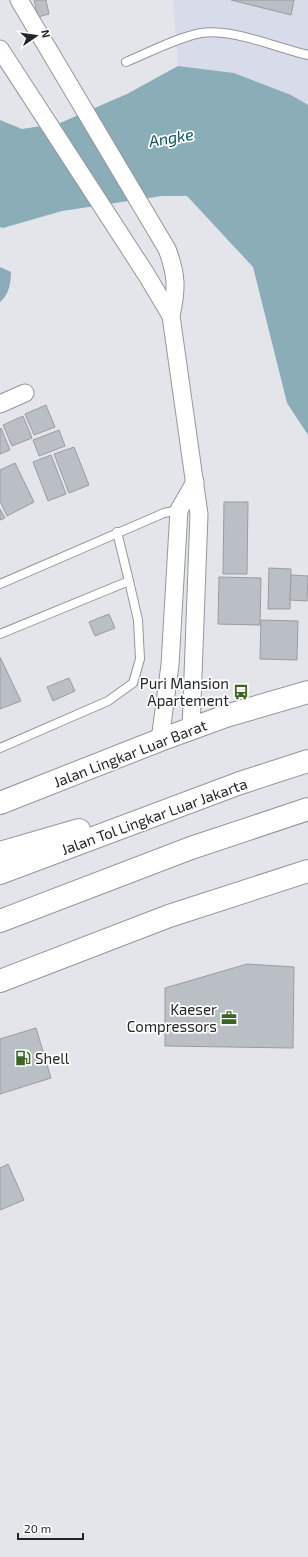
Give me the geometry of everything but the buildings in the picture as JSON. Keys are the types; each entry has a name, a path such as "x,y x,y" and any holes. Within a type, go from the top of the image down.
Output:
{"main road":[{"name":"Jalan Lingkar Luar Barat","path":"0,803 160,740 252,708 308,692"},
{"name":"Jalan Tol Lingkar Luar Jakarta","path":"0,873 240,783 308,761"},
{"path":"0,853 240,783"},
{"path":"0,921 191,848 308,809"},
{"path":"0,981 169,916 308,871"}],"street":[{"path":"19,0 167,249 174,268 175,284 175,299 170,316"},
{"path":"0,48 146,274 170,316 199,514 191,729"},
{"path":"0,404 25,393"},
{"path":"160,740 170,665 178,510 195,482"},
{"path":"178,510 199,514"}],"lane":[{"path":"126,62 185,38 202,33 233,34 308,55"},
{"path":"0,584 117,532 164,513 178,510"},
{"path":"0,748 108,701 133,683 140,658 138,620 117,532"},
{"path":"0,634 129,581"}],"shaded area":[{"path":"173,0 308,0 308,105 291,95 234,73 178,66"}],"water":[{"name":"Angke","path":"178,66 234,73 291,95 308,105 308,435 287,403 253,267 187,196 162,196 62,211 3,228 0,227 0,120 22,129 60,123 127,94"},
{"path":"0,267 11,272 10,284 6,296 0,302"}],"place":[{"name":"Puri Mansion Apartement","path":"241,692"},
{"name":"Kaeser Compressors","path":"229,1018"},
{"name":"Shell","path":"23,1058"}]}
